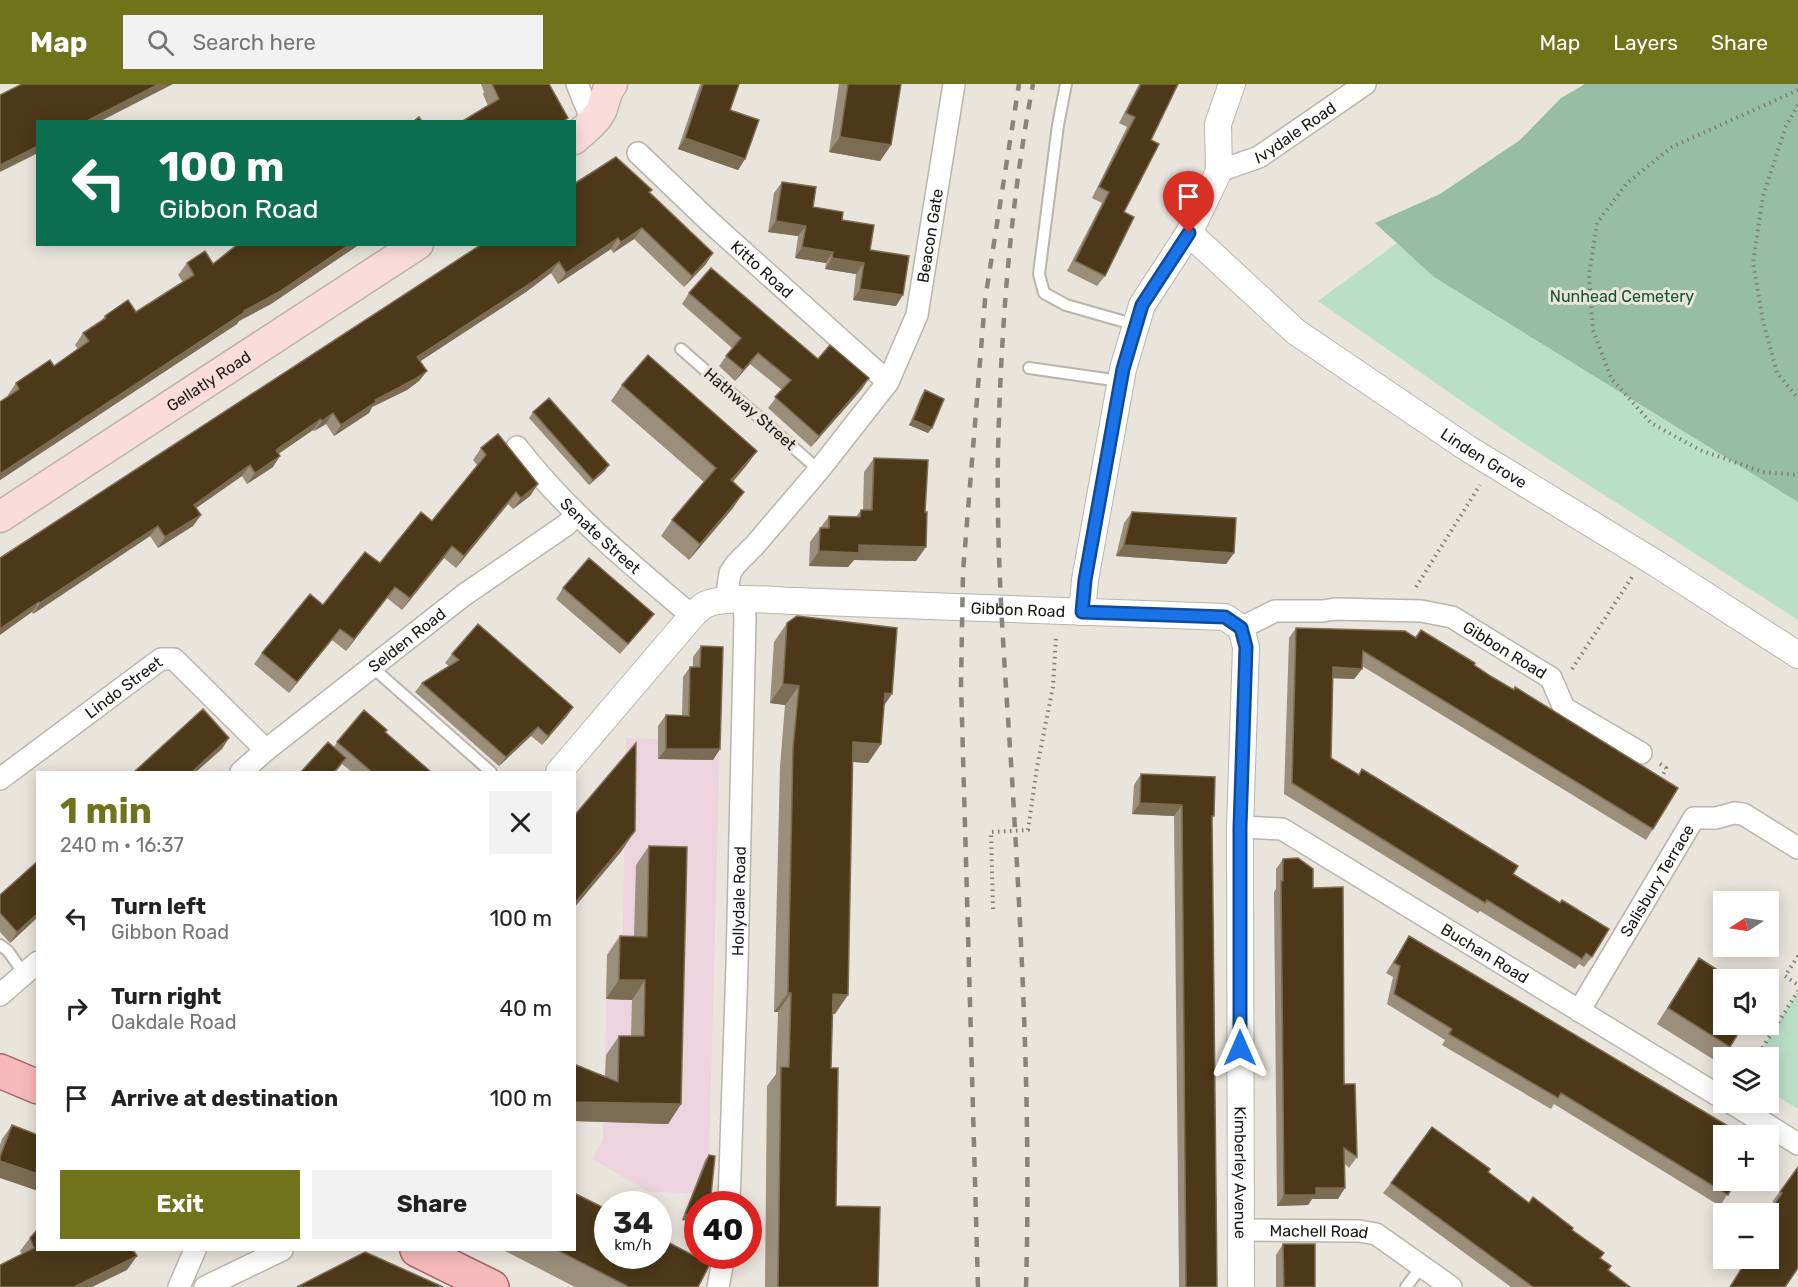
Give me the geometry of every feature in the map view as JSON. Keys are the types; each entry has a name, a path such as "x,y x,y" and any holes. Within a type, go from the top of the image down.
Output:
{"main road":[{"path":"584,131 602,110 606,94 612,84"},
{"name":"Gellatly Road","path":"0,517 415,246"},
{"path":"0,1071 36,1086"},
{"path":"419,1251 492,1287"}],"street":[{"path":"577,84 584,131"},
{"name":"Beacon Gate","path":"819,470 888,382 917,315 954,84"},
{"path":"1082,612 1085,580 1120,381 1142,305 1189,233 1219,171 1218,124 1232,84"},
{"name":"Ivydale Road","path":"1219,171 1259,157 1365,84"},
{"name":"Kitto Road","path":"638,153 710,222 888,382"},
{"name":"Linden Grove","path":"1189,233 1296,332 1467,448 1657,564 1798,655"},
{"name":"Senate Street","path":"517,447 536,472 576,515 692,616"},
{"name":"Hollydale Road","path":"729,1191 742,797 745,618 728,586 730,573 736,564 819,470"},
{"name":"Selden Road","path":"242,771 464,595 566,525 576,515"},
{"name":"Gibbon Road","path":"560,771 692,616 703,606 715,601 737,600 1225,617 1241,628 1275,611 1323,611 1411,600 1452,617 1551,678 1564,708 1641,753"},
{"name":"Kimberley Avenue","path":"1241,628 1246,647 1240,827 1241,1287"},
{"name":"Lindo Street","path":"0,779 161,658 174,659 266,750"},
{"name":"Salisbury Terrace","path":"1579,1011 1694,818 1743,814 1798,848"},
{"name":"Buchan Road","path":"1240,827 1282,829 1713,1092"},
{"path":"0,995 31,968"},
{"path":"1748,1113 1798,1144"},
{"name":"Machell Road","path":"1240,1230 1359,1230 1376,1234 1451,1287"},
{"path":"179,1287 195,1251"},
{"path":"205,1287 280,1251"},
{"path":"718,1287 721,1269"}],"lane":[{"path":"1066,84 1058,125 1039,274 1044,292 1066,305 1136,325"},
{"name":"Hathway Street","path":"681,349 819,470"},
{"path":"1029,368 1120,381"},
{"path":"372,667 490,771"},
{"path":"0,945 31,968"},
{"path":"1406,1287 1422,1266"}],"path":[{"path":"1798,90 1672,147 1627,183 1597,223 1589,275 1593,330 1611,378 1651,423 1700,450 1764,472 1798,475"},
{"path":"1798,105 1786,126 1763,196 1753,263 1763,321 1777,374 1798,398"},
{"path":"1411,600 1417,584 1473,499 1482,481"},
{"path":"1559,697 1567,677 1632,576"},
{"path":"993,909 991,832 1029,830 1037,766 1053,687 1056,629"},
{"path":"1641,753 1666,768 1659,785 1667,789"},
{"path":"1798,956 1785,976 1798,984"},
{"path":"1763,1047 1798,991"}],"shaded area":[{"path":"626,738 720,741 708,1191 647,1191 592,1159 603,1140 608,949 623,932"}],"green space":[{"name":"Nunhead Cemetery","path":"1585,84 1798,84 1798,502 1434,277 1375,223 1440,194 1520,140 1561,98"},
{"name":"Nunhead Cemetery","path":"1614,84 1798,84 1798,620 1499,427 1318,301"},
{"path":"1798,991 1798,1109 1779,1097 1779,1047 1763,1047 1771,1035 1779,1035 1779,1022"}],"building":[{"path":"22,84 159,84 89,120 36,120 36,147 0,165 0,95"},
{"path":"492,84 549,84 568,118 565,120 464,120 499,99"},
{"path":"703,84 739,84 730,110 759,120 745,159 685,138"},
{"path":"848,84 901,84 891,145 840,137"},
{"path":"1141,84 1178,84 1151,140 1159,144 1124,212 1134,217 1105,276 1075,261 1109,192 1099,187 1135,117 1126,113"},
{"path":"616,157 652,190 649,192 713,253 692,276 642,228 621,242 618,238 566,273 559,262 534,281 417,357 427,371 415,379 375,400 376,402 341,425 333,413 322,421 321,419 276,450 280,456 255,473 250,465 194,505 201,515 165,537 158,526 0,629 0,558 479,246 576,246 576,183"},
{"path":"782,182 816,187 813,207 843,212 842,220 874,225 870,250 909,256 903,295 860,289 864,263 832,258 833,252 802,247 806,226 776,221"},
{"path":"236,246 347,246 279,292 244,311 0,474 0,402 19,389 16,383 50,360 54,366 89,341 83,333 128,300 136,312 194,275 187,263 205,251 213,264"},
{"path":"711,268 818,359 830,345 869,378 819,436 775,397 791,380 758,353 743,370 726,356 741,338 689,293"},
{"path":"648,355 757,451 731,480 744,492 700,544 672,520 716,468 622,385"},
{"path":"925,390 944,399 932,428 913,420"},
{"path":"549,398 609,465 593,480 533,412"},
{"path":"498,434 538,484 521,498 516,492 464,556 452,546 410,598 395,587 354,639 340,629 297,682 262,653 310,594 323,605 365,552 380,563 421,512 432,521 486,455 481,448"},
{"path":"874,458 928,460 925,512 927,512 926,547 859,545 859,553 819,551 820,528 829,528 829,516 860,517 861,510 872,510"},
{"path":"1132,512 1236,518 1234,553 1124,545"},
{"path":"589,558 654,614 628,644 563,588"},
{"path":"797,616 897,628 892,694 885,693 881,744 853,742 848,995 833,994 831,1068 838,1068 836,1206 880,1207 878,1287 778,1287 781,1067 789,1067 791,993 788,993 793,748 799,686 783,684 787,623"},
{"path":"478,624 573,707 548,736 538,727 506,757 422,683 459,660 452,654"},
{"path":"1296,628 1405,631 1416,638 1421,630 1475,663 1474,665 1492,677 1514,690 1515,687 1678,788 1653,829 1363,651 1362,669 1333,667 1331,758 1359,775 1362,769 1518,866 1513,874 1609,929 1592,957 1586,953 1582,959 1487,900 1485,903 1292,783"},
{"path":"701,646 723,647 720,749 666,749 666,715 689,716 690,667 700,667"},
{"path":"203,709 229,738 193,771 135,771"},
{"path":"364,710 387,730 385,732 430,771 371,771 337,742"},
{"path":"328,742 346,758 335,771 302,771"},
{"path":"636,743 635,831 576,902 576,814"},
{"path":"1141,774 1215,777 1214,816 1212,816 1217,1287 1186,1287 1182,805 1140,803"},
{"path":"649,846 687,847 681,1104 576,1102 576,1065 618,1082 619,1036 644,1036 645,980 619,980 620,936 647,937"},
{"path":"1298,858 1313,869 1313,888 1343,887 1344,1084 1355,1084 1357,1157 1344,1148 1345,1188 1316,1188 1316,1195 1284,1195 1281,881 1283,881 1283,859"},
{"path":"36,863 36,915 17,932 0,913 0,895"},
{"path":"1409,936 1727,1125 1713,1125 1713,1186 1561,1093 1558,1098 1449,1034 1452,1029 1394,994 1400,966 1394,963"},
{"path":"1699,958 1716,969 1713,969 1713,1035 1737,1035 1730,1047 1668,1008"},
{"path":"12,1125 36,1134 36,1173 0,1161"},
{"path":"1432,1127 1490,1169 1488,1172 1529,1203 1533,1197 1604,1253 1600,1258 1611,1266 1608,1270 1630,1287 1533,1287 1391,1183"},
{"path":"709,1155 715,1156 711,1191 694,1191"},
{"path":"1798,1167 1798,1268 1785,1287 1730,1287 1741,1269 1779,1269 1779,1203 1775,1203 1782,1193 1780,1192"},
{"path":"576,1194 594,1203 594,1269 672,1269 672,1244 684,1250 684,1269 707,1269 698,1287 629,1287 559,1251 576,1251"},
{"path":"36,1231 36,1251 134,1251 137,1256 74,1287 0,1287 0,1265 34,1248 30,1238"},
{"path":"1283,1244 1315,1244 1315,1287 1284,1287"},
{"path":"365,1252 443,1287 297,1287"}],"railway":[{"path":"978,1287 961,684 963,572 985,300 1019,84"},
{"path":"1026,1287 1025,1032 998,533 998,452 1008,267 1018,175 1033,84"}],"route":[{"path":"1189,233 1142,305 1123,369 1085,580 1082,612 1225,617 1241,628 1246,647 1240,827 1240,1048"}]}
